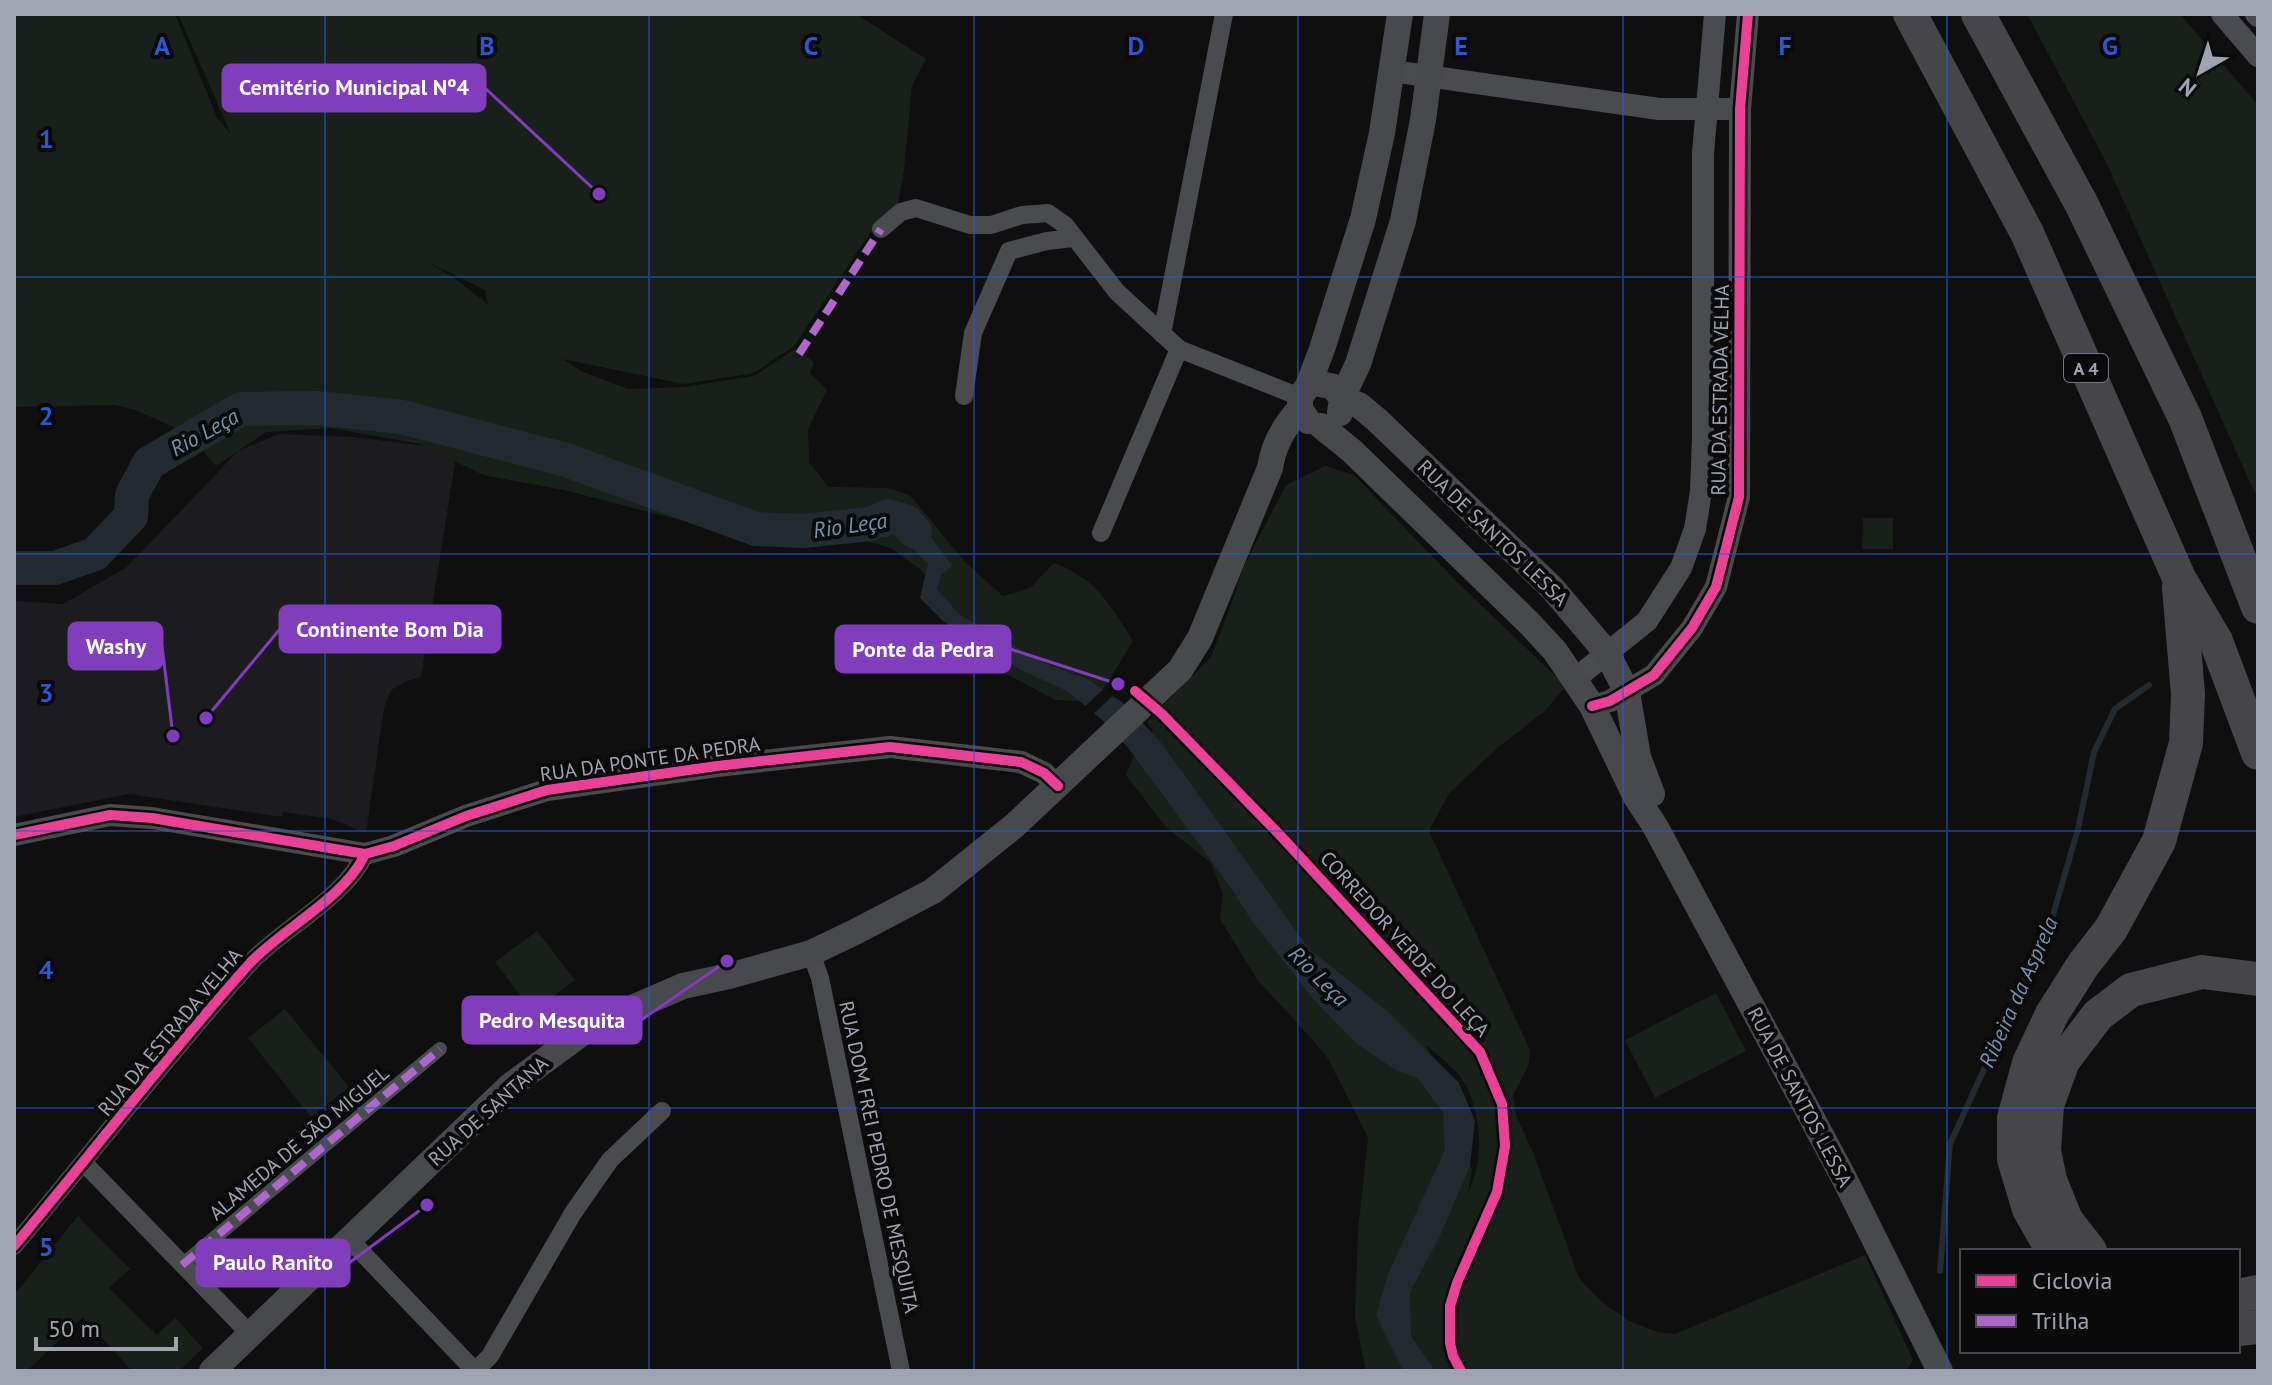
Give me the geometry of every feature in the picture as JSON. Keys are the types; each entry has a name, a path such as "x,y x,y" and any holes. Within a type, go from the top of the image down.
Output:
{"highway":[{"name":"A 4","path":"1910,14 2027,233 2179,578 2216,641 2258,753"},
{"path":"1978,14 2082,205 2138,317 2185,418 2258,607"},
{"path":"2052,1249 2029,1209 2014,1159 2014,1118 2029,1063 2052,1014 2136,887 2163,828 2186,743 2188,694 2179,578"},
{"path":"2088,1249 2066,1220 2050,1180 2044,1151 2047,1105 2063,1061 2098,1015 2131,990 2202,972 2258,979"}],"main road":[{"path":"1400,14 1382,133 1363,219 1309,409 1331,423 1342,409 1341,397 1358,364 1403,221 1437,14"},
{"name":"RUA DE SANTOS LESSA","path":"1655,826 1654,800 1638,757 1627,692 1607,653 1552,588 1399,441 1359,405 1341,397 1334,387 1316,383 1309,409 1529,623 1575,679 1844,1178 1940,1371"},
{"name":"RUA DE SANTANA","path":"212,1371 510,1086 593,1025 683,986 811,953 907,907 982,853 1180,670 1200,638 1270,468 1271,455 1289,420 1309,409"}],"street":[{"path":"1162,334 1224,14"},
{"name":"RUA DA ESTRADA VELHA","path":"1575,679 1647,621 1681,568 1695,529 1701,491 1706,110 1715,14"},
{"name":"RUA DA ESTRADA VELHA","path":"1592,706 1627,692 1654,675 1692,628 1716,587 1739,497 1740,109 1748,14"},
{"path":"2222,14 2258,56"},
{"path":"1392,71 1659,109 1740,109"},
{"path":"881,229 901,212 916,208 970,225 991,225 1022,215 1048,213 1065,225 1117,292 1179,349 1309,409"},
{"path":"964,396 973,333 1009,251 1073,238"},
{"path":"1101,533 1179,349"},
{"name":"RUA DA ESTRADA VELHA","path":"1702,394 1741,394"},
{"name":"RUA DA PONTE DA PEDRA","path":"14,835 110,815 152,818 365,854 547,790 703,768 890,747 1021,762 1044,773 1058,786"},
{"name":"RUA DA ESTRADA VELHA","path":"14,1246 253,960 343,886 359,867 365,854"},
{"name":"RUA DOM FREI PEDRO DE MESQUITA","path":"811,953 820,978 901,1371"},
{"name":"ALAMEDA DE SÃO MIGUEL","path":"182,1265 440,1049"},
{"path":"350,1240 475,1371 490,1356 573,1213 610,1160 662,1111"},
{"path":"84,1163 251,1335"}],"shaded area":[{"path":"14,14 175,14 217,118 231,134 178,14 856,14 926,59 912,85 898,203 870,233 794,346 754,373 684,384 563,359 581,371 628,389 684,387 754,376 799,349 814,363 810,373 827,390 808,429 809,463 829,487 887,488 910,495 965,562 1003,596 1030,588 1054,563 1068,569 1101,594 1133,641 1105,687 1076,701 1055,700 999,670 993,672 920,569 891,548 812,527 767,536 711,528 564,490 483,475 420,444 331,428 266,432 216,466 188,433 135,410 115,405 14,407","holes":["426,261 485,290 488,304"]},
{"path":"2027,14 2180,14 2258,105 2258,500 2106,162"},
{"path":"279,434 354,437 457,450 421,677 391,690 384,708 366,833 332,819 283,812 282,817 129,794 14,817 14,601 63,604 127,567 238,451"},
{"path":"1325,466 1354,475 1458,583 1566,686 1544,712 1501,745 1450,792 1429,831 1530,1050 1528,1067 1513,1095 1516,1115 1579,1278 1601,1301 1627,1320 1657,1332 1675,1334 1865,1255 1913,1360 1906,1371 1366,1371 1355,1317 1358,1232 1368,1137 1326,1055 1257,979 1220,919 1223,894 1211,863 1166,827 1126,775 1139,743 1153,730 1147,722 1211,657 1242,570 1286,485","holes":["1426,1045 1463,1080 1475,1111 1479,1153 1468,1192 1472,1170 1452,1108"]},
{"path":"1863,518 1893,518 1893,549 1862,549"},
{"path":"537,931 575,980 533,1012 495,962"},
{"path":"1716,993 1746,1051 1655,1098 1625,1040"},
{"path":"285,1009 349,1087 311,1117 248,1038"},
{"path":"78,1216 130,1269 109,1288 157,1335 175,1318 203,1348 179,1371 132,1371 83,1317 27,1371 14,1371 14,1295"}],"water":[{"path":"903,504 922,524 952,566 941,575 937,589 959,614 1044,663 1087,679 1122,702 1159,740 1309,949 1387,1011 1459,1083 1475,1121 1470,1166 1439,1238 1410,1292 1411,1336 1435,1371 1403,1371 1376,1315 1388,1274 1445,1150 1443,1112 1418,1079 1394,1069 1356,1043 1315,1001 1252,921 1129,749 1101,719 1067,691 1019,669 944,622 920,598 928,564 898,533 884,538 871,510"}],"pier":[{"path":"1106,687 1116,693 1091,716 1082,709"}],"waterway":[{"name":"Rio Leça","path":"14,568 55,568 95,554 131,516 132,495 149,463 241,409 317,408 402,417 566,460 756,529 803,531 870,524 888,516 905,521 915,532"},
{"name":"Ribeira da Asprela","path":"1940,1271 1950,1144 2051,922 2078,829 2094,752 2115,709 2149,685"}],"marked path":[{"path":"799,354 881,229"},
{"path":"182,1265 440,1049"}],"cycle path":[{"path":"1592,706 1610,701 1654,675 1692,628 1716,587 1739,497 1740,109 1748,14"},
{"name":"CORREDOR VERDE DO LEÇA","path":"1135,691 1162,714 1278,833 1480,1052 1502,1104 1505,1146 1497,1192 1450,1306 1450,1343 1461,1371"},
{"path":"14,835 110,815 152,818 365,854 547,790 717,766 890,747 1021,762 1044,773 1058,786"},
{"path":"14,1246 250,963 344,884 365,854"}],"place":[{"name":"Cemitério Municipal Nº4","path":"599,194"},
{"name":"Ponte da Pedra","path":"1118,684"},
{"name":"Continente Bom Dia","path":"206,718"},
{"name":"Washy","path":"173,736"},
{"name":"Pedro Mesquita","path":"727,961"},
{"name":"Paulo Ranito","path":"427,1205"}]}
